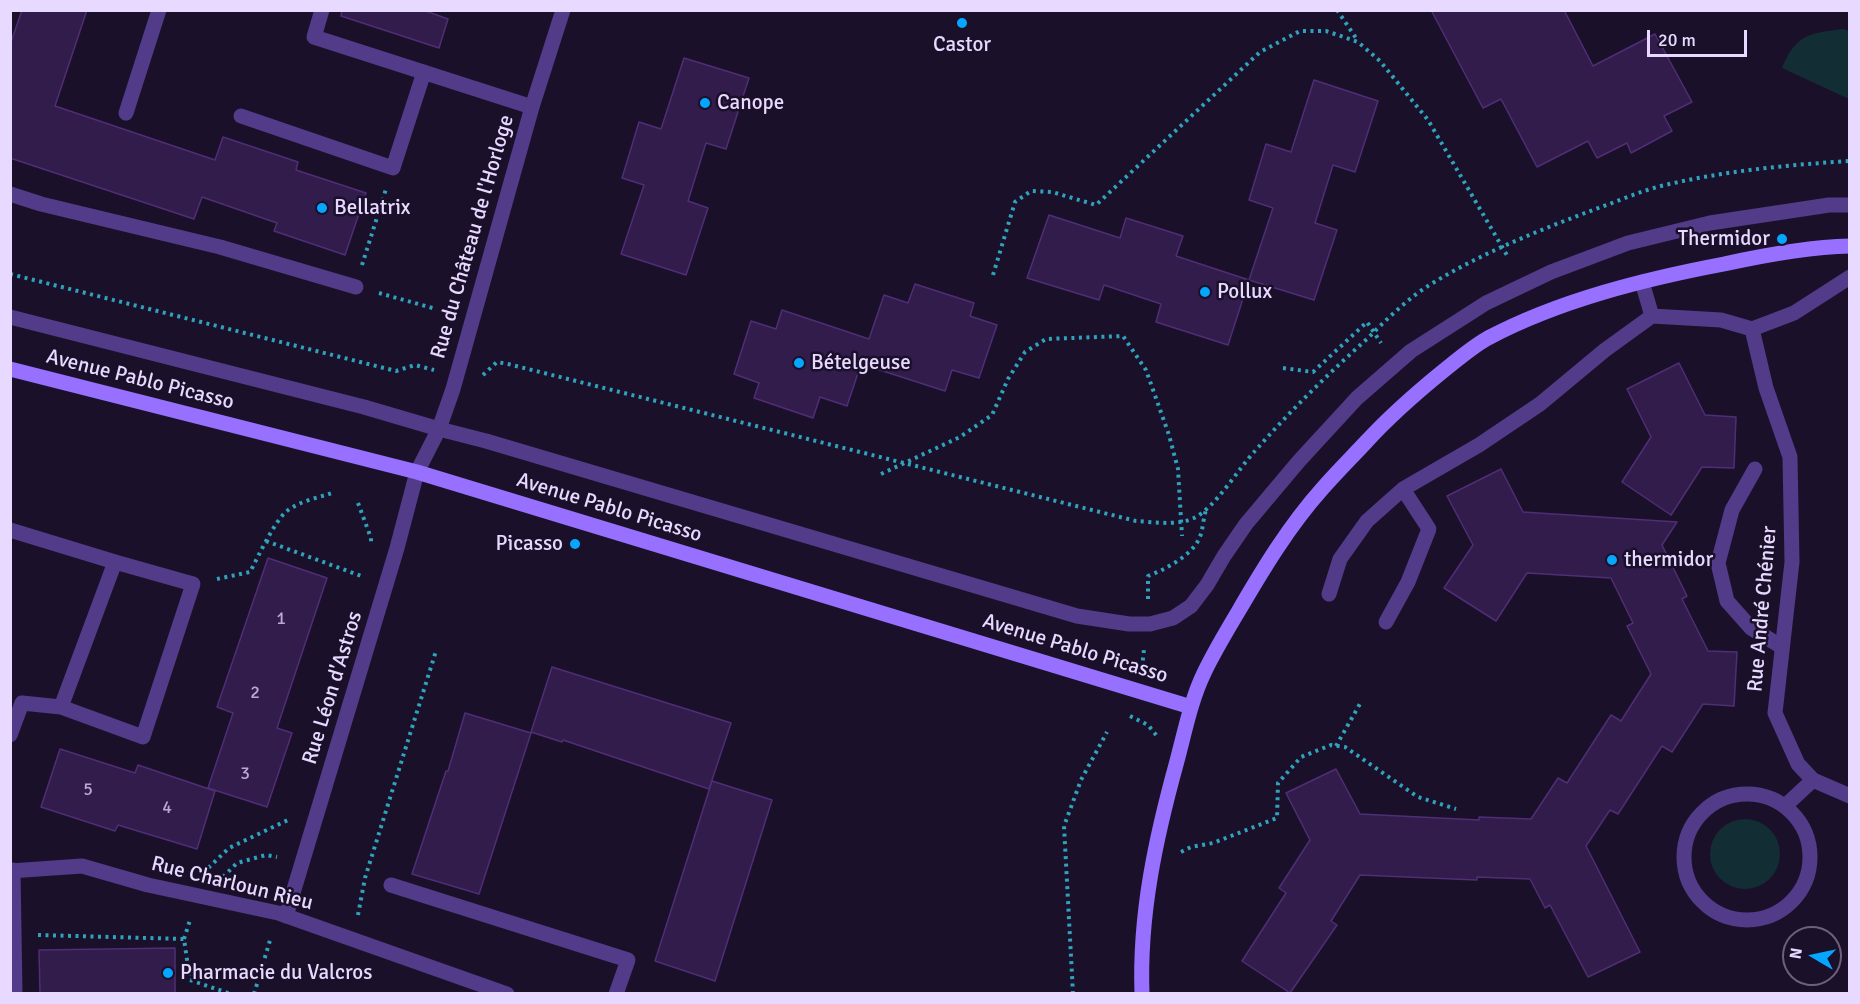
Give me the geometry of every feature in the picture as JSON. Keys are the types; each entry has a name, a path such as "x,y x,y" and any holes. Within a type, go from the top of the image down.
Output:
{"main road":[{"path":"1142,993 1142,947 1150,877 1163,813 1191,707 1203,673 1280,543 1322,488 1407,401 1463,355 1487,339 1526,321 1605,292 1642,282 1744,260 1833,246 1850,246"},
{"name":"Avenue Pablo Picasso","path":"10,369 417,472 1191,707"}],"street":[{"path":"126,113 159,10"},
{"path":"322,10 314,37 532,107"},
{"name":"Rue du Château de l'Horloge","path":"417,472 439,429 453,389 532,107 563,10"},
{"path":"241,116 393,168 424,72"},
{"path":"10,194 41,204 220,247 356,287"},
{"name":"Avenue Pablo Picasso","path":"10,317 384,412 1077,616 1129,624 1150,624 1173,618 1191,606 1246,524 1299,461 1357,398 1411,351 1486,303 1551,272 1628,243 1721,221 1850,205"},
{"path":"1329,594 1340,560 1360,530 1403,489 1479,445 1540,404 1605,350 1652,316 1721,320 1752,329 1794,312 1850,277"},
{"path":"1642,282 1652,316"},
{"name":"Rue André Chénier","path":"1752,329 1766,388 1790,457 1792,562 1775,713 1798,764 1813,780 1850,796"},
{"path":"1755,469 1732,510 1718,563 1727,601 1751,628 1782,647"},
{"name":"Rue Léon d'Astros","path":"282,914 397,548 417,472"},
{"path":"1386,622 1408,582 1429,529 1403,489"},
{"path":"10,530 193,584 143,737 61,707 22,703 10,735"},
{"path":"61,707 115,562"},
{"path":"1785,806 1813,780"},
{"path":"1743,794 1765,796 1785,806 1800,822 1808,842 1809,864 1803,885 1790,903 1772,915 1751,920 1729,918 1709,908 1694,892 1685,872 1684,850 1690,829 1704,811 1722,799 1743,794"},
{"name":"Rue Charloun Rieu","path":"12,870 82,866 148,885 282,914 507,993"},
{"path":"12,870 15,993"},
{"path":"391,885 628,960 616,993"}],"path":[{"path":"1337,10 1358,42 1380,61 1428,120 1508,257"},
{"path":"993,274 1015,202 1031,191 1052,192 1096,205 1260,52 1300,32 1326,31 1358,42"},
{"path":"481,376 497,362 508,364 1136,521 1181,522 1194,518 1206,510 1252,453 1291,411 1374,332 1434,282 1502,247 1554,224 1659,187 1724,173 1778,166 1850,161"},
{"path":"393,168 356,287 436,309"},
{"path":"10,274 396,371 415,365 438,371"},
{"path":"1283,368 1313,372 1367,322 1381,343"},
{"path":"881,474 960,437 992,415 1008,379 1025,352 1046,339 1124,336 1146,370 1169,435 1178,469 1182,536"},
{"path":"193,584 250,572 266,541 286,512 308,500 332,493"},
{"path":"358,503 371,538 371,546"},
{"path":"1148,590 1148,576 1163,570 1184,555 1199,539 1206,510"},
{"path":"266,541 367,578 369,570"},
{"path":"354,940 365,878 436,651"},
{"path":"1336,746 1361,702"},
{"path":"1072,993 1064,826 1081,780 1107,732"},
{"path":"1180,852 1191,847 1213,843 1277,818 1278,783 1301,757 1331,745 1345,747 1418,797 1456,809"},
{"path":"210,878 202,873 229,848 284,821 298,817"},
{"path":"219,882 237,863 266,855 285,859"},
{"path":"254,993 282,914"},
{"path":"190,920 184,939 190,980 231,993"},
{"path":"14,934 184,939"}],"shaded area":[{"path":"1843,29 1849,31 1849,99 1782,68 1793,48 1805,37"},
{"path":"1738,819 1752,819 1765,825 1774,834 1780,847 1778,867 1770,879 1752,889 1738,889 1725,883 1716,874 1710,861 1710,847 1716,834 1725,825"}],"building":[{"path":"22,10 87,10 55,106 215,160 223,137 298,162 296,170 366,193 345,255 274,231 277,223 202,197 194,219 10,158 10,45"},
{"path":"342,10 423,10 448,19 439,48 341,16"},
{"path":"1431,10 1564,10 1593,66 1655,34 1692,102 1664,116 1672,131 1631,153 1627,143 1597,158 1588,141 1537,167 1501,99 1483,108"},
{"path":"684,58 749,78 726,149 706,143 688,201 708,208 686,275 621,254 644,185 622,178 639,122 661,129"},
{"path":"1314,80 1378,101 1355,172 1333,165 1315,223 1337,230 1314,300 1249,280 1273,208 1249,200 1266,144 1291,152"},
{"path":"1049,215 1120,238 1126,218 1183,236 1176,256 1249,280 1228,345 1156,322 1161,304 1104,285 1099,300 1027,278"},
{"path":"915,284 974,303 970,316 997,325 979,378 952,370 945,391 861,364 847,406 820,397 813,418 754,398 759,383 734,374 751,321 776,329 782,310 869,339 884,295 908,303"},
{"name":"thermidor","path":"1679,363 1705,415 1736,417 1734,468 1702,467 1671,515 1622,482 1651,437 1627,389"},
{"path":"1501,469 1523,512 1677,522 1662,545 1687,596 1682,599 1708,651 1737,652 1734,706 1703,704 1672,752 1662,746 1618,814 1610,810 1586,846 1640,952 1588,977 1550,905 1545,908 1530,879 1477,877 1477,880 1360,875 1331,921 1337,925 1290,993 1242,961 1286,893 1279,888 1310,840 1286,793 1336,769 1360,814 1479,820 1479,817 1531,819 1558,778 1567,783 1611,715 1621,721 1651,674 1627,626 1633,623 1611,578 1527,573 1496,621 1444,588 1473,545 1447,496"},
{"path":"268,558 327,578 277,728 292,733 267,807 208,788 233,713 217,707"},
{"path":"552,667 731,723 709,789 563,740 562,742 531,732"},
{"path":"465,713 531,733 479,894 412,874 446,771 448,771"},
{"path":"60,749 135,773 138,765 215,791 197,849 118,825 115,831 41,807"},
{"path":"712,781 772,800 715,981 655,961"},
{"path":"175,948 175,993 40,993 39,950"}],"place":[{"name":"Castor","path":"962,23"},
{"name":"Canope","path":"705,103"},
{"name":"Bellatrix","path":"322,208"},
{"name":"Thermidor","path":"1782,239"},
{"name":"Pollux","path":"1205,292"},
{"name":"Bételgeuse","path":"799,363"},
{"name":"Picasso","path":"575,544"},
{"name":"thermidor","path":"1612,560"},
{"name":"Pharmacie du Valcros","path":"168,973"}]}
